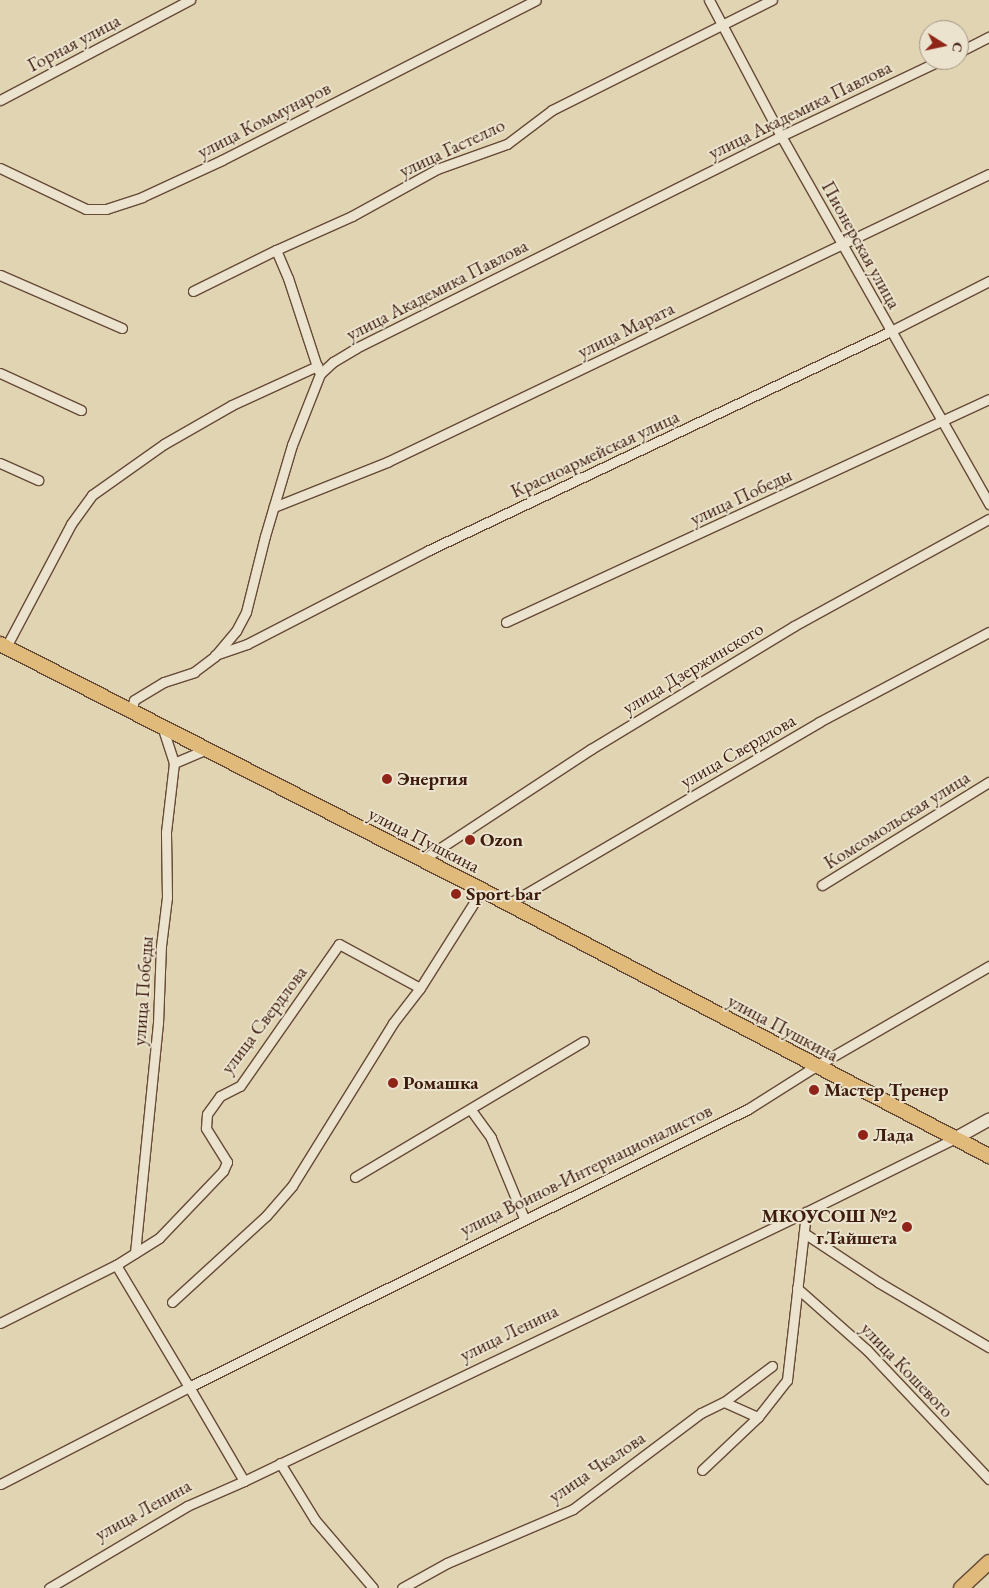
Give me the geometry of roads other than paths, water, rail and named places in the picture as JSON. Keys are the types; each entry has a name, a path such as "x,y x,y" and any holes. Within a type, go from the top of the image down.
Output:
{"main road":[{"name":"улица Пушкина","path":"3,646 131,713 482,890 989,1156"},
{"name":"улица Ленина","path":"956,1138 989,1120"},
{"path":"961,1588 989,1562"}],"street":[{"name":"Горная улица","path":"0,100 190,0"},
{"name":"улица Коммунаров","path":"0,168 86,209 106,209 142,198 222,160 536,0"},
{"name":"Пионерская улица","path":"709,0 781,136 989,504"},
{"name":"улица Гастелло","path":"193,291 276,250 352,216 437,170 507,144 552,110 772,0"},
{"path":"969,47 989,37"},
{"name":"улица Академика Павлова","path":"131,713 134,700 151,688 194,672 215,656 236,631 246,612 292,445 318,370 356,348 781,136 920,70"},
{"name":"улица Марата","path":"274,507 387,462 989,174"},
{"path":"3,646 71,524 92,495 164,444 232,405 318,370 288,278 276,250"},
{"path":"0,275 122,328"},
{"name":"Красноармейская улица","path":"215,656 247,644 429,550 891,331 989,281"},
{"path":"0,373 81,410"},
{"name":"улица Победы","path":"506,622 989,399"},
{"path":"0,463 38,480"},
{"name":"улица Дзержинского","path":"422,860 591,749 794,626 989,519"},
{"name":"улица Свердлова","path":"508,904 819,722 989,632"},
{"path":"163,729 174,763 204,750"},
{"name":"улица Победы","path":"135,1253 158,1023 161,946 167,897 166,832 174,763"},
{"name":"Комсомольская улица","path":"822,885 989,782"},
{"path":"172,1302 266,1216 292,1186 392,1023 420,988 482,890"},
{"name":"улица Свердлова","path":"0,1324 116,1265 159,1238 223,1171 227,1162 206,1128 207,1114 220,1096 240,1086 339,944 420,988"},
{"name":"улица Воинов-Интернационалистов","path":"0,1484 524,1218 748,1109 816,1066 989,966"},
{"path":"355,1177 471,1110 584,1041"},
{"path":"471,1110 491,1138 524,1218"},
{"name":"улица Ленина","path":"49,1588 187,1506 244,1481 806,1212 956,1138"},
{"path":"702,1470 758,1417 787,1380 806,1212"},
{"path":"804,1233 878,1282 989,1347"},
{"path":"116,1265 244,1481"},
{"name":"улица Кошевого","path":"797,1288 867,1350 989,1479"},
{"name":"улица Чкалова","path":"402,1588 447,1563 573,1508 701,1413 724,1402 772,1366"},
{"path":"724,1402 758,1417"},
{"path":"280,1463 314,1520 373,1588"}],"place":[{"name":"Энергия","path":"387,779"},
{"name":"Ozon","path":"470,840"},
{"name":"Sport bar","path":"456,894"},
{"name":"Ромашка","path":"393,1083"},
{"name":"Мастер Тренер","path":"814,1090"},
{"name":"Лада","path":"863,1135"},
{"name":"МКОУСОШ №2 г.Тайшета","path":"907,1227"}]}
